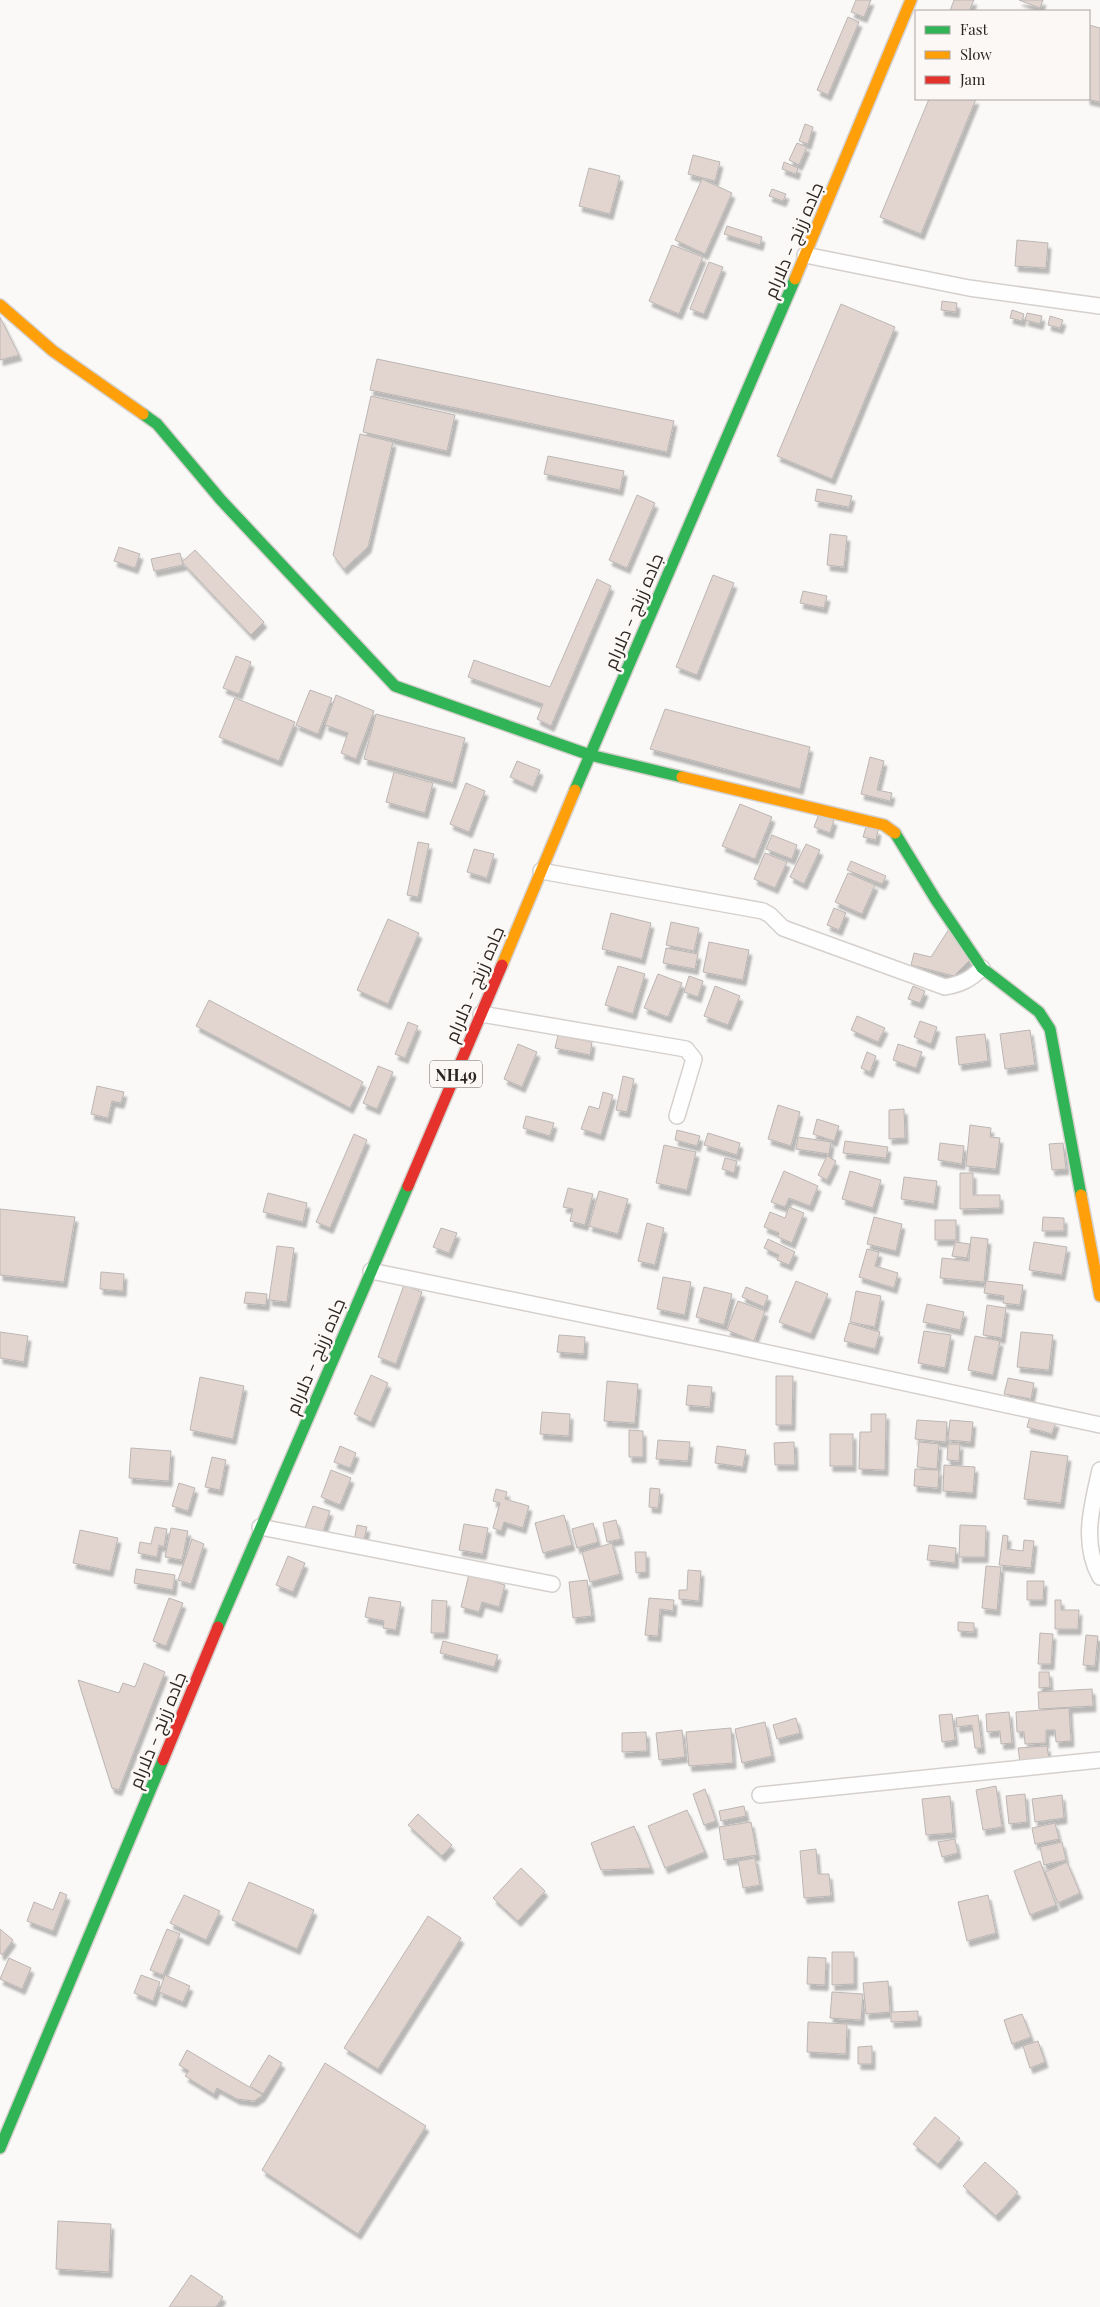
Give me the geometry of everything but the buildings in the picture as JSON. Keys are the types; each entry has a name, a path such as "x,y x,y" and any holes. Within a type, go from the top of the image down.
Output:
{"main road":[{"name":"جاده زرنج - دلارام","path":"0,2148 61,2007 260,1527 806,255 911,0"},
{"path":"0,305 53,351 157,424 221,500 395,686 590,755 884,825 896,834 936,900 982,968 1039,1012 1050,1029 1100,1296"}],"street":[{"path":"806,255 969,288 1100,306"},
{"path":"541,871 763,911 783,928 945,987 960,984 971,979 982,968"},
{"path":"481,1014 686,1049 694,1058 677,1116"},
{"path":"371,1271 726,1344 1100,1425"},
{"path":"1100,1470 1090,1514 1088,1544 1094,1566 1100,1577"},
{"path":"260,1527 552,1584"},
{"path":"760,1795 1100,1760"}],"traffic: fast":[{"path":"575,790 795,279"},
{"path":"143,414 157,424 221,500 395,686 590,755 682,777"},
{"path":"895,833 936,900 982,968 1039,1012 1050,1029 1081,1195"},
{"path":"218,1627 408,1186"},
{"path":"0,2148 163,1760"}],"traffic: slow":[{"path":"795,279 911,0"},
{"path":"0,305 53,351 143,414"},
{"path":"682,777 884,825 895,833"},
{"path":"502,965 575,790"},
{"path":"1081,1195 1100,1296"}],"traffic: jam":[{"path":"408,1186 502,965"},
{"path":"163,1760 218,1627"}]}
